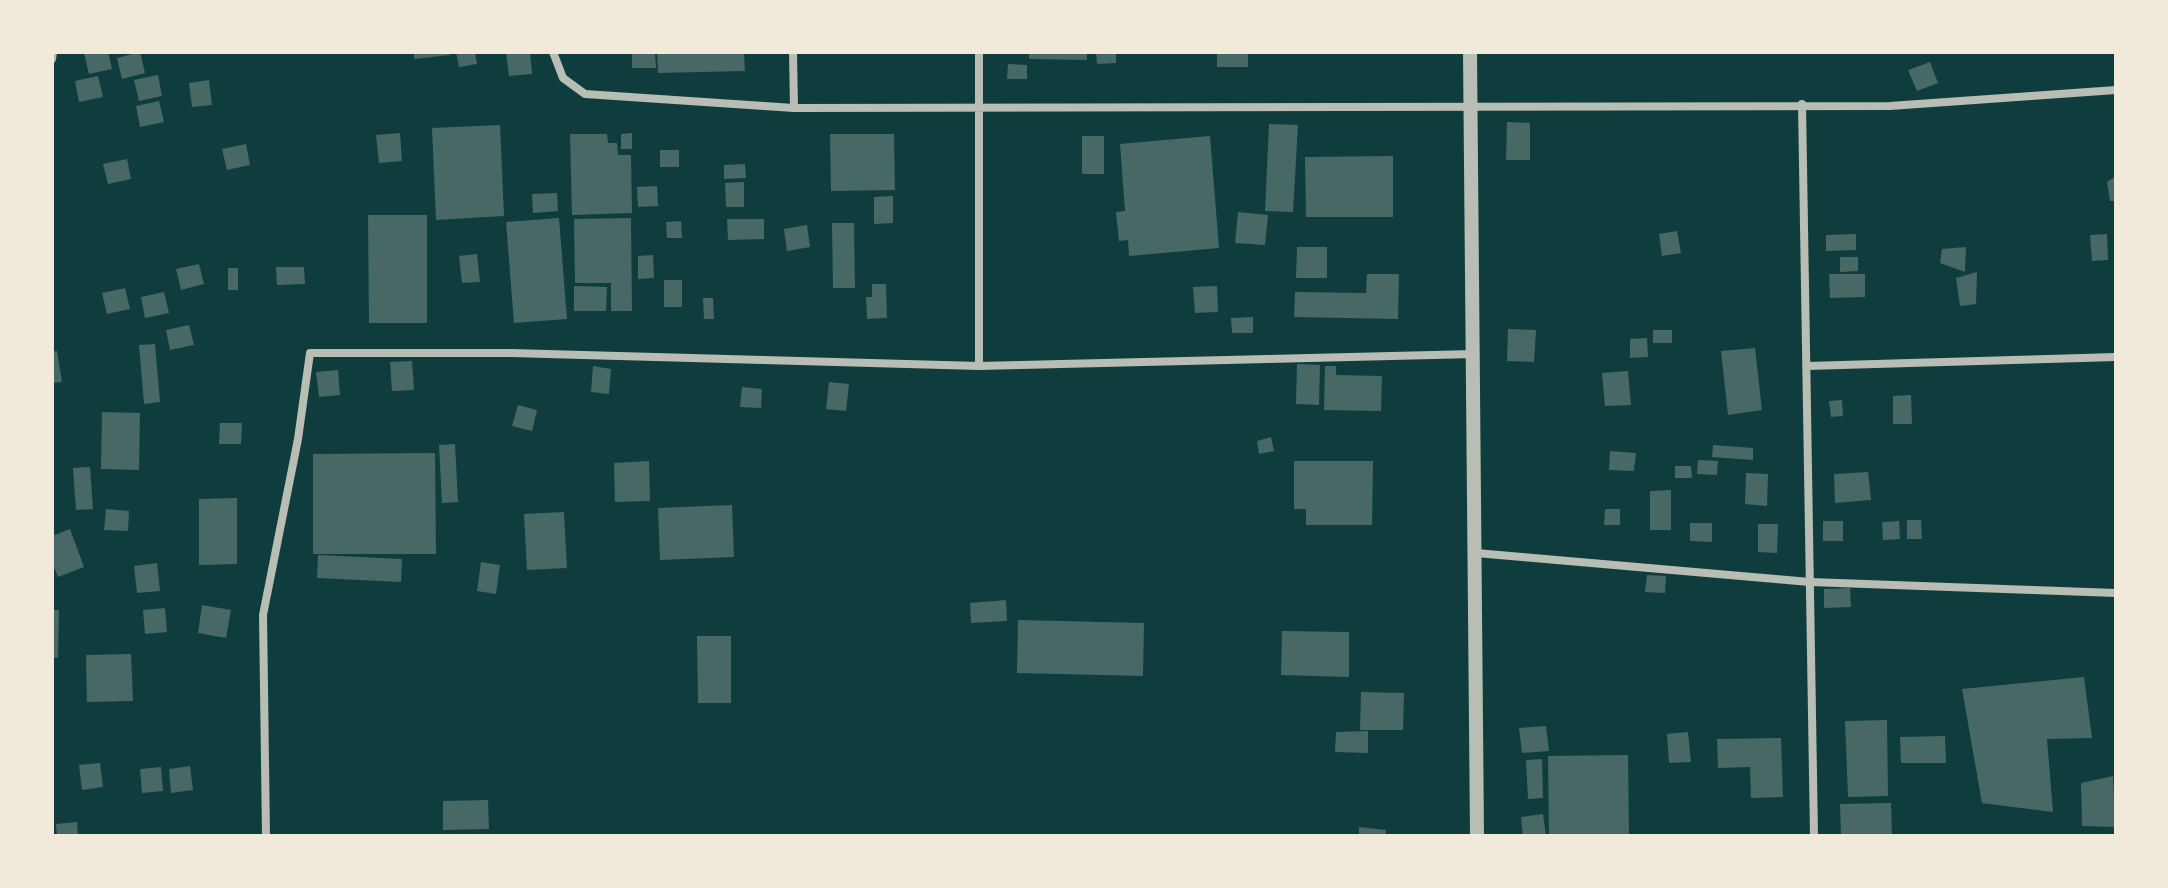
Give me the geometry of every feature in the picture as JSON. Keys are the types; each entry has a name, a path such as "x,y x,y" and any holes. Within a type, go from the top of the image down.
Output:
{"street":[{"path":"52,59 53,52"},
{"path":"553,52 563,78 585,94 794,108 1890,106 2116,90"},
{"path":"793,52 794,108"},
{"path":"979,52 979,366"},
{"path":"1470,52 1477,836"},
{"path":"1802,104 1814,836"},
{"path":"266,836 263,615 298,439 310,353 511,353 979,366 1474,354"},
{"path":"1807,366 2116,357"},
{"path":"1476,553 1810,582 2116,593"}],"building":[{"path":"108,52 112,69 89,74 84,53"},
{"path":"140,52 145,73 122,79 117,58"},
{"path":"414,52 450,52 450,55 414,59"},
{"path":"456,52 475,52 477,64 459,67"},
{"path":"506,52 530,52 532,74 509,76"},
{"path":"657,52 744,52 745,71 658,73"},
{"path":"1029,52 1087,52 1087,60 1029,59"},
{"path":"1096,52 1116,52 1116,63 1097,64"},
{"path":"1217,52 1248,52 1248,67 1217,67"},
{"path":"655,53 656,68 632,68 632,54"},
{"path":"1930,62 1938,83 1917,91 1908,70"},
{"path":"1008,64 1027,65 1027,79 1007,79"},
{"path":"158,75 162,96 139,101 134,80"},
{"path":"98,76 103,97 79,102 75,81"},
{"path":"209,80 212,105 192,107 189,83"},
{"path":"159,101 164,122 140,127 136,106"},
{"path":"1507,122 1530,123 1530,160 1506,160"},
{"path":"1269,124 1298,125 1293,212 1265,211"},
{"path":"500,125 504,216 436,220 432,128"},
{"path":"400,133 402,161 379,163 376,135"},
{"path":"632,133 632,149 621,149 621,134"},
{"path":"570,134 607,134 608,143 617,143 618,155 631,155 632,213 572,215"},
{"path":"830,134 894,134 895,190 831,191"},
{"path":"1082,136 1104,136 1104,174 1082,174"},
{"path":"1210,136 1219,248 1129,256 1128,240 1119,241 1116,212 1125,211 1120,144"},
{"path":"246,144 250,165 227,170 222,149"},
{"path":"660,150 679,150 679,167 660,167"},
{"path":"1393,156 1393,217 1306,217 1305,157"},
{"path":"127,159 131,179 108,184 103,164"},
{"path":"745,164 746,178 724,179 724,165"},
{"path":"2116,176 2116,201 2110,201 2107,182"},
{"path":"744,182 744,207 726,207 725,183"},
{"path":"657,186 658,206 638,207 637,187"},
{"path":"557,193 558,211 533,213 532,194"},
{"path":"893,196 893,223 874,224 874,197"},
{"path":"1238,212 1268,215 1265,245 1235,243"},
{"path":"368,215 427,215 427,323 369,323"},
{"path":"559,218 567,319 514,323 506,222"},
{"path":"631,218 632,311 611,311 611,283 575,283 574,219"},
{"path":"727,219 764,219 764,239 728,240"},
{"path":"681,221 682,238 667,238 666,222"},
{"path":"832,223 854,223 855,288 833,288"},
{"path":"807,225 810,247 787,251 784,229"},
{"path":"1677,231 1681,253 1662,256 1659,234"},
{"path":"1856,234 1856,250 1826,251 1826,235"},
{"path":"2107,234 2108,260 2092,261 2090,235"},
{"path":"1297,247 1327,247 1327,278 1296,278"},
{"path":"1966,247 1965,272 1940,263 1942,249"},
{"path":"477,254 480,282 462,283 459,256"},
{"path":"653,255 654,278 638,279 638,256"},
{"path":"1840,257 1858,257 1858,271 1840,272"},
{"path":"199,264 204,284 181,290 176,269"},
{"path":"276,267 304,267 305,284 277,285"},
{"path":"228,268 238,268 238,290 228,290"},
{"path":"1977,272 1976,304 1960,306 1956,278"},
{"path":"1367,274 1399,274 1398,319 1294,317 1295,292 1366,293"},
{"path":"1829,274 1865,274 1865,297 1830,298"},
{"path":"664,280 682,280 682,307 664,307"},
{"path":"872,284 886,284 887,318 867,319 866,297 872,297"},
{"path":"574,286 607,287 606,311 574,311"},
{"path":"1217,286 1218,312 1195,313 1193,287"},
{"path":"125,288 130,309 107,314 102,293"},
{"path":"164,292 169,313 145,318 141,297"},
{"path":"703,298 713,298 714,319 704,319"},
{"path":"1253,317 1253,333 1232,333 1231,318"},
{"path":"189,325 194,345 170,350 166,330"},
{"path":"1508,329 1536,330 1534,362 1507,361"},
{"path":"1653,330 1672,330 1672,343 1653,343"},
{"path":"1647,338 1648,357 1630,358 1630,339"},
{"path":"155,344 160,402 144,404 139,345"},
{"path":"1755,348 1762,410 1728,415 1721,351"},
{"path":"57,351 62,382 52,383 52,352"},
{"path":"412,361 414,390 392,391 390,362"},
{"path":"1297,364 1320,365 1319,405 1296,404"},
{"path":"593,366 611,369 609,394 591,392"},
{"path":"1325,366 1336,366 1336,375 1382,376 1381,411 1324,410"},
{"path":"338,370 340,395 319,397 316,372"},
{"path":"1628,371 1631,405 1605,406 1602,373"},
{"path":"829,382 849,384 846,411 826,409"},
{"path":"742,387 762,389 761,408 740,407"},
{"path":"1911,395 1912,424 1893,424 1893,396"},
{"path":"1842,400 1843,416 1831,417 1829,401"},
{"path":"518,405 537,410 532,431 512,426"},
{"path":"102,412 140,413 139,470 101,469"},
{"path":"220,423 242,423 241,444 219,444"},
{"path":"1271,437 1274,451 1259,454 1257,441"},
{"path":"455,444 458,502 442,503 439,445"},
{"path":"1713,445 1753,448 1753,460 1712,457"},
{"path":"1610,451 1636,453 1634,471 1609,470"},
{"path":"435,453 436,554 313,554 313,454"},
{"path":"1698,460 1718,461 1717,475 1697,474"},
{"path":"649,461 650,501 615,502 614,463"},
{"path":"1294,461 1373,461 1372,525 1306,525 1306,509 1294,509"},
{"path":"1675,466 1691,466 1692,478 1675,478"},
{"path":"90,467 93,509 76,510 73,468"},
{"path":"1868,472 1871,500 1835,503 1834,474"},
{"path":"1746,473 1768,474 1767,506 1745,504"},
{"path":"1671,490 1671,530 1650,530 1650,491"},
{"path":"237,498 237,564 199,565 199,499"},
{"path":"732,505 734,557 660,560 658,508"},
{"path":"106,509 129,511 128,531 104,530"},
{"path":"1605,509 1620,509 1620,525 1604,525"},
{"path":"564,512 567,568 527,570 524,514"},
{"path":"1907,520 1921,520 1922,539 1907,539"},
{"path":"1823,521 1843,521 1843,541 1823,541"},
{"path":"1899,521 1900,539 1883,540 1882,522"},
{"path":"1690,523 1712,523 1712,542 1690,541"},
{"path":"1758,524 1778,524 1777,553 1758,552"},
{"path":"70,529 84,567 58,577 52,562 52,536"},
{"path":"318,555 402,559 401,582 317,578"},
{"path":"481,562 500,565 496,594 477,591"},
{"path":"157,563 160,591 137,593 134,566"},
{"path":"1647,575 1666,576 1665,593 1645,592"},
{"path":"1850,588 1851,607 1824,608 1824,589"},
{"path":"1006,600 1007,621 971,623 970,603"},
{"path":"202,605 231,610 226,638 198,633"},
{"path":"165,608 167,632 145,634 143,610"},
{"path":"52,610 59,610 58,658 52,657"},
{"path":"1018,620 1144,623 1143,676 1017,673"},
{"path":"1282,631 1349,632 1349,677 1281,675"},
{"path":"697,636 731,636 731,703 698,703"},
{"path":"131,654 133,701 87,702 86,655"},
{"path":"2084,677 2092,738 2047,739 2053,812 1982,803 1962,689"},
{"path":"1361,692 1404,693 1403,730 1360,730"},
{"path":"1887,720 1888,796 1848,797 1845,721"},
{"path":"1546,726 1549,751 1522,753 1519,728"},
{"path":"1368,731 1368,753 1335,752 1336,732"},
{"path":"1688,732 1691,762 1669,763 1667,734"},
{"path":"1945,736 1946,763 1901,763 1900,737"},
{"path":"1781,738 1783,797 1751,798 1750,767 1718,768 1717,739"},
{"path":"1628,755 1629,836 1549,836 1548,756"},
{"path":"1542,759 1543,798 1528,799 1526,760"},
{"path":"100,763 103,787 82,790 79,765"},
{"path":"190,766 193,790 171,793 169,769"},
{"path":"161,767 163,791 142,793 140,769"},
{"path":"2113,776 2115,827 2082,826 2081,783"},
{"path":"488,800 489,829 443,830 443,801"},
{"path":"1891,803 1892,836 1841,836 1840,804"},
{"path":"1543,814 1546,836 1523,836 1521,817"},
{"path":"77,822 78,836 57,836 56,824"},
{"path":"1359,827 1386,830 1385,836 1359,836"}]}
